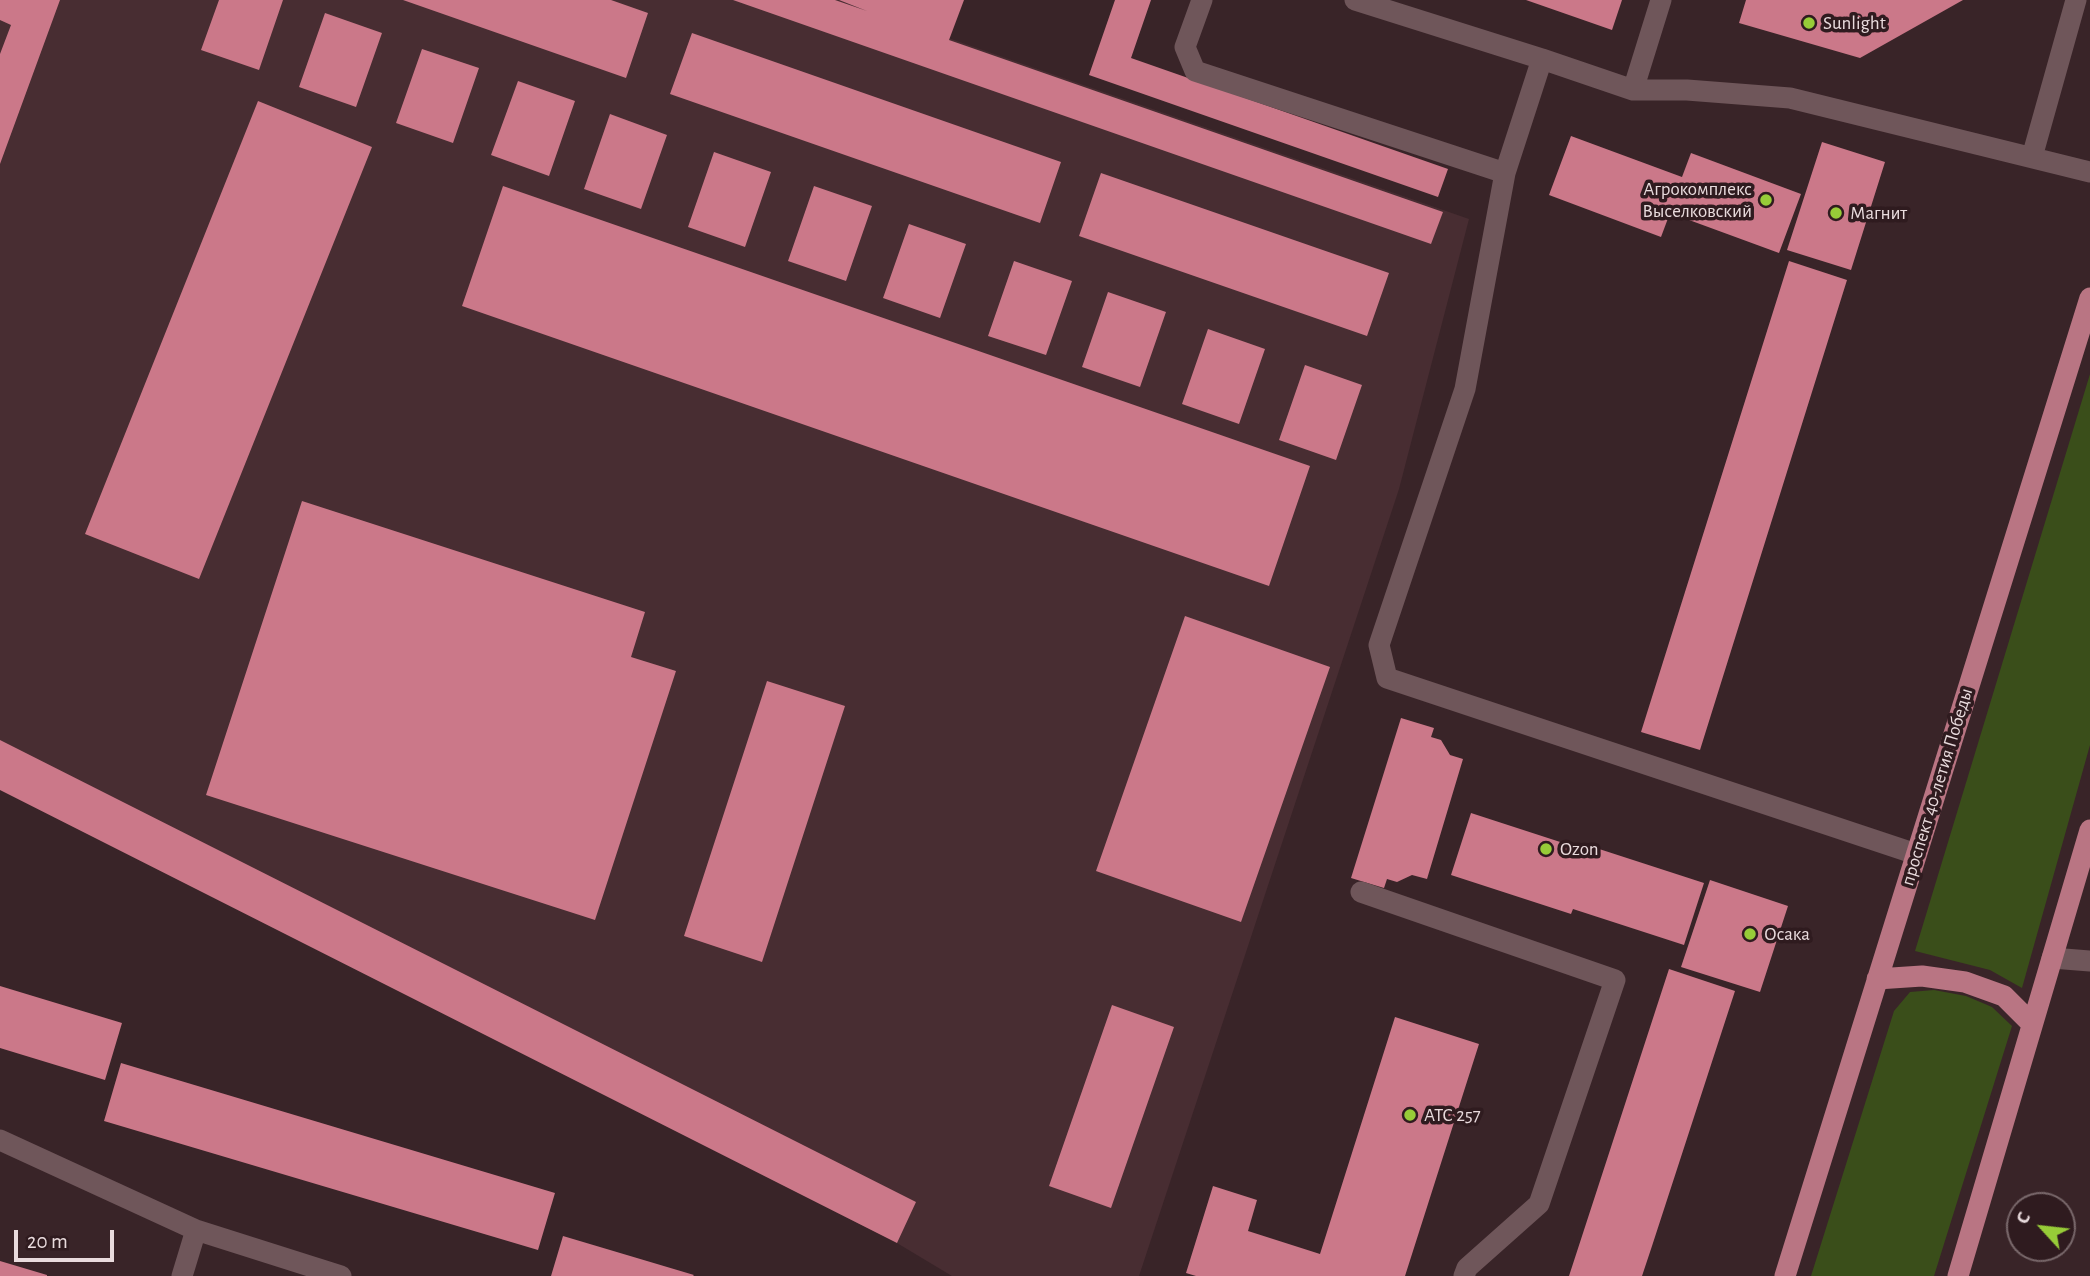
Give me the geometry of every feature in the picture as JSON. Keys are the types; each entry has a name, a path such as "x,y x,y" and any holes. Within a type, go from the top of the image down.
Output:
{"main road":[{"name":"проспект 40-летия Победы","path":"1785,1276 2090,298"},
{"path":"1958,1276 2090,830"},
{"path":"1877,979 1922,976 1965,982 2004,996 2032,1024"}],"street":[{"path":"1202,0 1185,47 1195,71 1505,173"},
{"path":"1354,0 1633,90 1687,90 1790,98 2090,172"},
{"path":"1633,90 1661,0"},
{"path":"2032,157 2076,0"},
{"path":"1542,59 1505,173 1465,389 1379,645 1387,678 1916,854"},
{"path":"1361,892 1615,979 1539,1204 1466,1268 1464,1276"},
{"path":"2052,958 2090,961"},
{"path":"0,1140 196,1230 341,1276"},
{"path":"182,1276 196,1230"}],"shaded area":[{"path":"0,0 839,0 1469,219 1399,489 1139,1276 952,1276 897,1243 0,787"}],"green space":[{"path":"2090,374 2090,745 2022,988 1990,970 1915,951"},
{"path":"1934,990 1966,996 1992,1007 2012,1026 1934,1276 1811,1276 1894,1011 1910,992"}],"building":[{"path":"0,0 60,0 0,164 0,54 11,25 0,20"},
{"path":"219,0 283,0 259,70 201,50"},
{"path":"403,0 611,0 648,13 626,78"},
{"path":"733,0 835,0 867,11 839,0 964,0 949,40 1443,212 1431,244"},
{"path":"1115,0 1151,0 1131,58 1448,169 1438,197 1089,75"},
{"path":"1526,0 1622,0 1612,30"},
{"path":"1746,0 1963,0 1860,58 1739,23"},
{"path":"325,13 382,33 356,107 299,87"},
{"path":"692,33 1061,162 1040,223 670,94"},
{"path":"422,49 479,68 453,143 396,123"},
{"path":"518,81 575,101 549,176 491,155"},
{"path":"258,101 372,147 199,579 85,534"},
{"path":"610,114 667,135 641,209 584,189"},
{"path":"1571,136 1682,177 1691,153 1801,194 1779,253 1670,213 1661,237 1549,195"},
{"path":"1822,142 1885,162 1851,270 1787,250"},
{"path":"714,152 771,172 745,247 688,227"},
{"path":"1101,173 1389,273 1367,336 1079,236"},
{"path":"503,186 1310,466 1269,586 462,306"},
{"path":"814,186 872,206 846,281 788,261"},
{"path":"909,224 966,244 940,318 883,298"},
{"path":"1014,261 1072,281 1046,355 988,336"},
{"path":"1789,261 1847,280 1700,750 1641,732"},
{"path":"1108,292 1166,312 1140,387 1082,367"},
{"path":"1208,329 1265,349 1239,424 1182,404"},
{"path":"1305,365 1362,385 1336,460 1279,440"},
{"path":"302,501 645,612 631,657 676,671 595,920 206,795"},
{"path":"1185,616 1330,667 1241,922 1096,871"},
{"path":"767,681 845,706 762,962 684,936"},
{"path":"1401,718 1434,728 1431,737 1441,740 1450,755 1463,759 1427,879 1412,875 1397,882 1387,879 1384,888 1351,878"},
{"path":"0,740 916,1202 897,1243 0,790"},
{"path":"1471,813 1591,852 1593,847 1704,883 1684,945 1573,909 1571,914 1451,875"},
{"path":"1710,880 1788,906 1760,992 1681,967"},
{"path":"1669,969 1735,991 1652,1246 1642,1276 1569,1276"},
{"path":"0,986 122,1023 105,1080 0,1048"},
{"path":"1112,1005 1174,1027 1111,1208 1049,1186"},
{"name":"АТС 257","path":"1395,1017 1479,1044 1405,1276 1196,1276 1186,1273 1213,1186 1257,1200 1248,1231 1320,1254"},
{"path":"121,1063 555,1193 538,1250 104,1121"},
{"path":"563,1236 694,1275 551,1276"},
{"path":"0,1261 47,1275 47,1276 0,1276"}],"place":[{"name":"Sunlight","path":"1809,23"},
{"name":"Агрокомплекс Выселковский","path":"1766,200"},
{"name":"Магнит","path":"1836,213"},
{"name":"Ozon","path":"1546,849"},
{"name":"Осака","path":"1750,934"},
{"name":"АТС 257","path":"1410,1115"}]}
